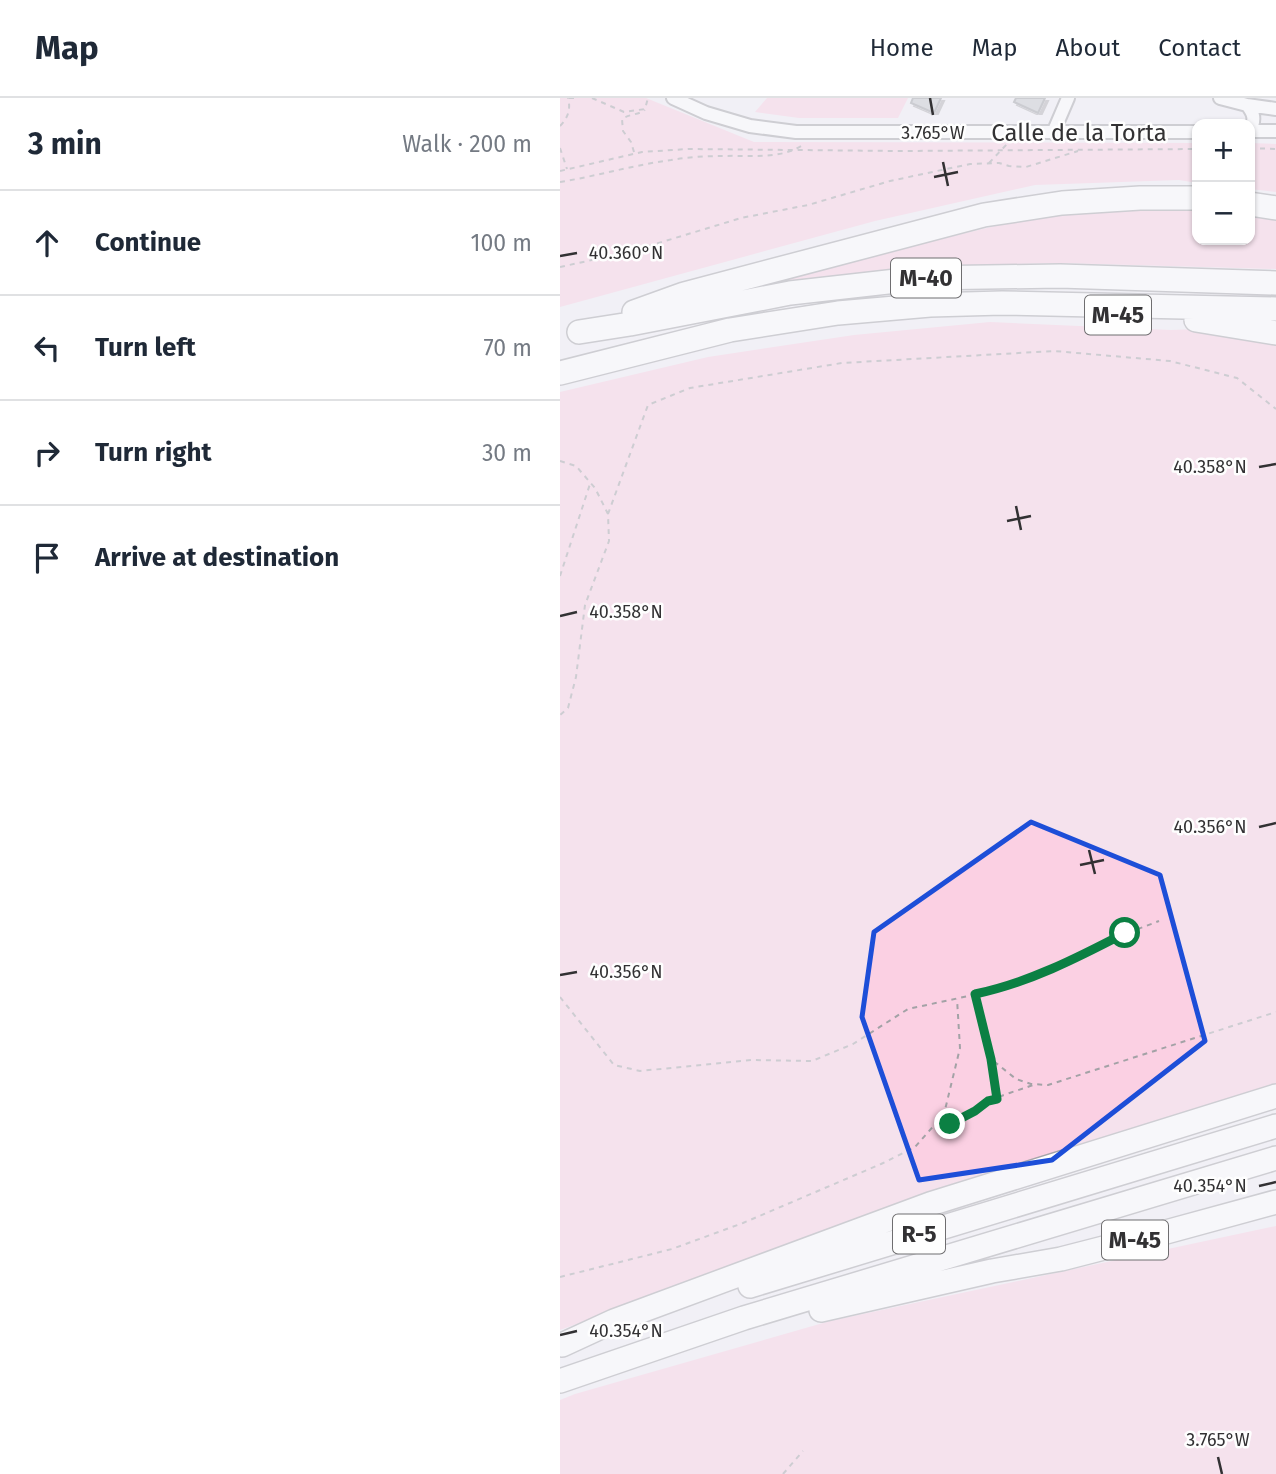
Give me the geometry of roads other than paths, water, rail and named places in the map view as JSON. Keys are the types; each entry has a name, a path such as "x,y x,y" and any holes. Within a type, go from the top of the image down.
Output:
{"highway":[{"path":"570,334 684,293 984,215 1062,203 1192,198"},
{"path":"1255,205 1276,208"},
{"name":"M-40","path":"570,334 790,293 923,278 1060,276 1276,283"},
{"name":"M-40","path":"560,373 730,330 838,313 930,305 1002,303 1276,309"},
{"name":"M-45","path":"1002,303 1038,312 1185,318 1276,333"},
{"path":"561,1345 614,1321 930,1204 1274,1096"},
{"name":"R-5","path":"561,1345 1276,1126"},
{"name":"R-5","path":"564,1380 744,1318 1276,1158"},
{"path":"564,1380 600,1374 752,1327 992,1271 1276,1188"},
{"name":"M-45","path":"992,1271 1061,1259 1276,1202"}],"street":[{"name":"Calle de la Torta","path":"673,98 706,113 750,126 796,132 1192,132"},
{"path":"1053,132 1068,98"},
{"path":"1220,98 1247,105 1276,108"},
{"path":"1247,105 1253,112 1254,119"},
{"path":"1255,129 1276,131"}]}
